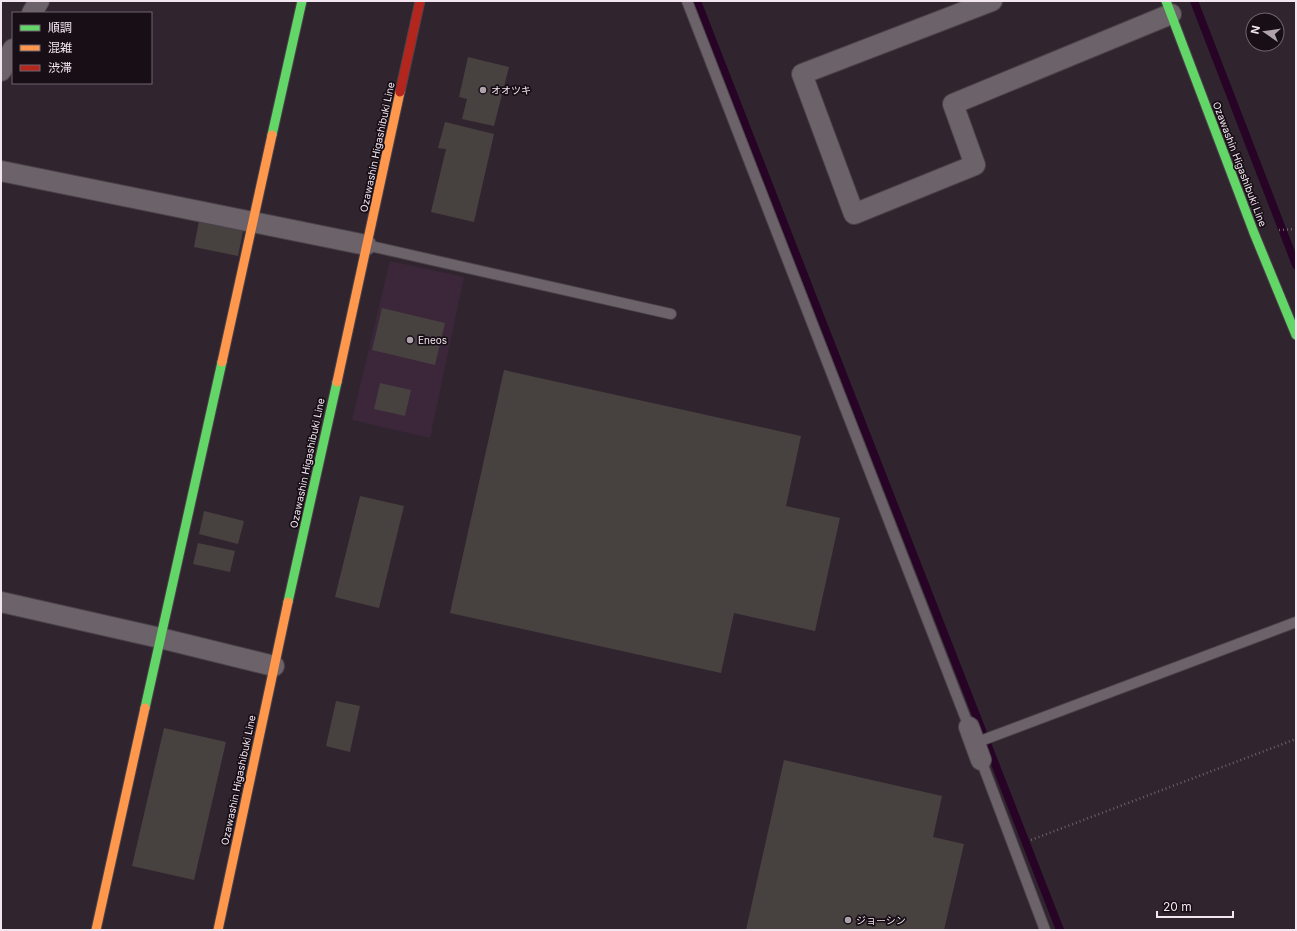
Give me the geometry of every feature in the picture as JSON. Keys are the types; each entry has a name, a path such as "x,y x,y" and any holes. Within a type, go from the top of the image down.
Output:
{"main road":[{"path":"96,930 302,1"},
{"name":"Ozawashin Higashibuki Line","path":"218,930 274,666 420,1"},
{"name":"Ozawashin Higashibuki Line","path":"1168,7 1254,233 1296,335"}],"street":[{"path":"33,12 39,1"},
{"path":"992,1 802,74 854,214 975,165 953,104 1168,7"},
{"path":"1,71 12,51"},
{"path":"1,171 366,245"},
{"path":"1,602 160,638 274,666"}],"lane":[{"path":"686,1 975,743 1045,930"},
{"path":"366,245 671,314"},
{"path":"975,743 1296,622"}],"path":[{"path":"1013,847 1296,739"}],"shaded area":[{"path":"390,261 464,277 430,438 352,420"}],"building":[{"path":"468,57 509,67 494,126 462,119 467,99 459,97"},
{"path":"445,122 494,134 474,222 431,212 446,149 438,148"},
{"path":"199,221 243,231 238,256 194,247"},
{"path":"382,308 445,323 435,365 372,350"},
{"path":"504,370 801,436 786,506 840,518 815,631 734,613 721,673 450,613"},
{"path":"380,383 411,390 405,416 374,409"},
{"path":"360,496 404,506 379,608 335,597"},
{"path":"204,511 244,521 238,544 199,534"},
{"path":"198,543 235,551 230,572 193,564"},
{"path":"336,701 360,706 350,752 326,746"},
{"path":"164,728 226,742 194,880 132,866"},
{"path":"784,760 942,796 933,837 964,844 944,930 746,930"}],"waterway":[{"path":"697,1 1060,930"},
{"path":"1194,1 1296,265"}],"traffic: fast":[{"path":"272,135 302,1"},
{"path":"1166,1 1254,233 1296,335"},
{"path":"145,708 222,362"},
{"path":"288,602 337,382"}],"traffic: slow":[{"path":"337,382 400,92"},
{"path":"222,362 272,135"},
{"path":"218,930 288,602"},
{"path":"96,930 145,708"}],"traffic: jam":[{"path":"400,92 420,1"}],"place":[{"name":"オオツキ","path":"483,90"},
{"name":"Eneos","path":"410,340"},
{"name":"ジョーシン","path":"848,920"}]}
